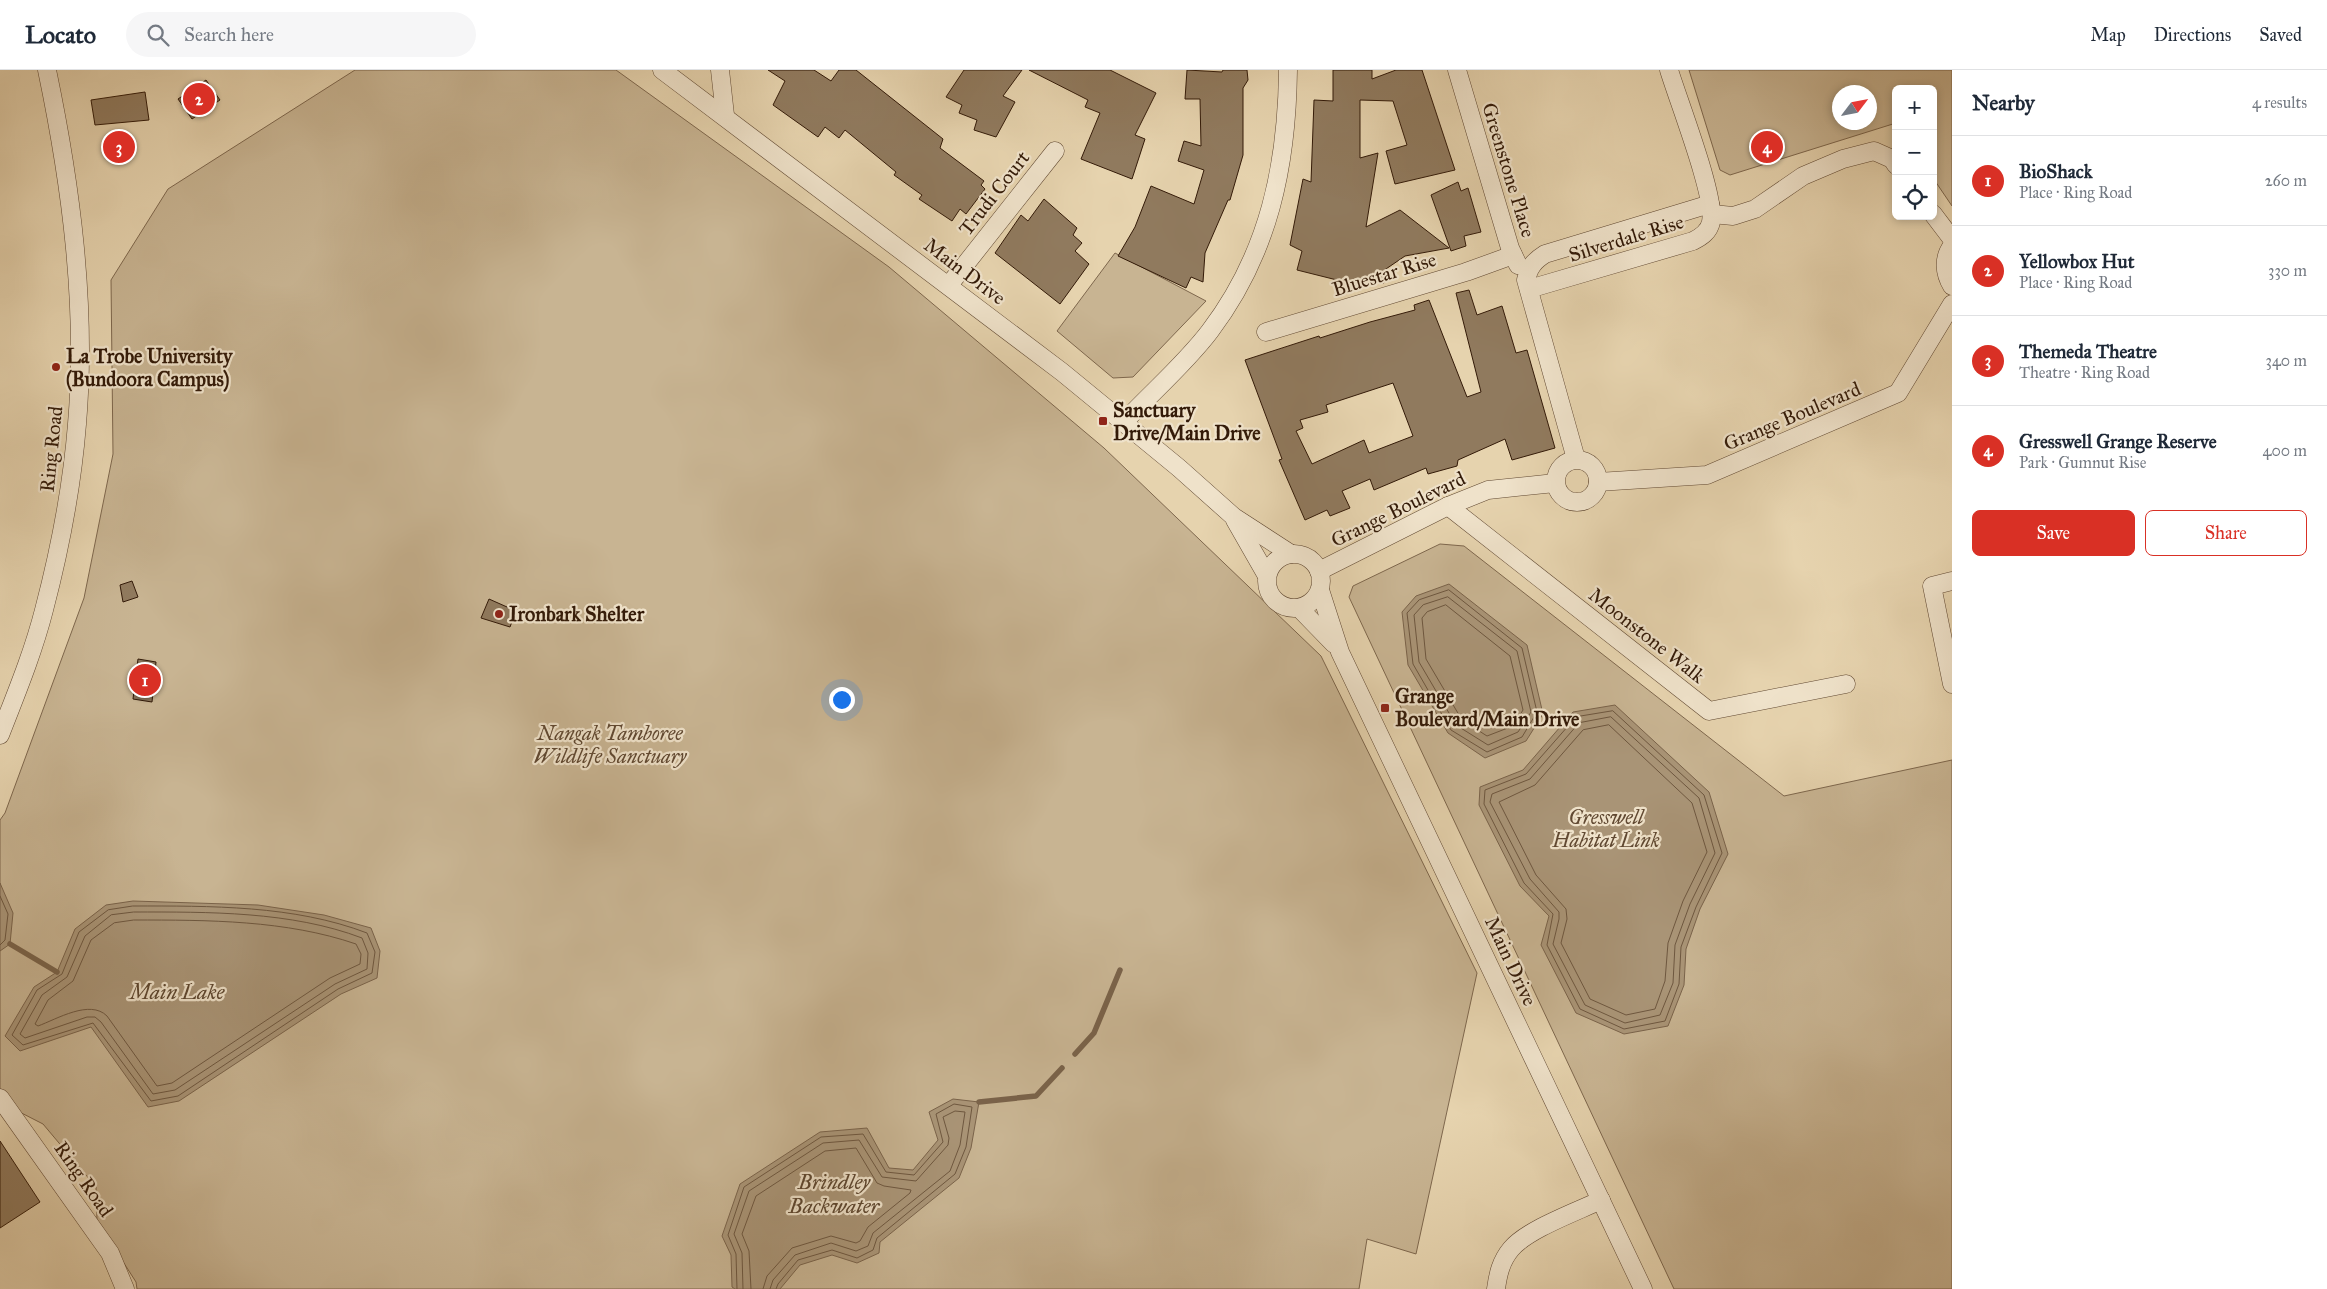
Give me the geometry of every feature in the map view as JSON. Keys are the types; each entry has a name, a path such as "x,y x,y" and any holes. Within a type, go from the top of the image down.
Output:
{"street":[{"name":"Ring Road","path":"0,735 44,612 59,549 70,485 77,422 80,327 71,213 47,70"},
{"name":"Main Drive","path":"662,70 948,285 1124,422 1234,517 1291,554"},
{"path":"720,70 724,116"},
{"path":"1124,422 1210,332 1239,289 1254,258 1278,185 1288,110 1288,70"},
{"name":"Greenstone Place","path":"1457,70 1513,254 1527,285"},
{"path":"1669,70 1711,209 1733,216 1755,209 1803,176 1843,159 1874,152 1892,159"},
{"name":"Trudi Court","path":"948,285 1055,151"},
{"name":"Silverdale Rise","path":"1711,209 1710,225 1704,234 1693,242 1527,285 1529,269 1535,260 1546,254 1711,209"},
{"path":"1937,219 1952,239"},
{"path":"1952,246 1945,262 1946,274 1952,286"},
{"name":"Bluestar Rise","path":"1266,332 1466,272 1513,254"},
{"path":"1527,285 1576,459"},
{"name":"Grange Boulevard","path":"1598,482 1706,475 1898,393 1952,304"},
{"path":"1576,459 1590,464 1595,470 1598,482 1592,496 1579,502 1565,498 1559,493 1555,482 1559,468 1565,463 1576,459"},
{"name":"Grange Boulevard","path":"1320,571 1448,506 1488,490 1555,482"},
{"name":"Moonstone Walk","path":"1448,506 1709,711 1846,684"},
{"name":"Main Drive","path":"1234,517 1267,576"},
{"path":"1291,554 1308,558 1320,571 1320,590 1312,602 1299,608 1282,605 1275,600 1267,585 1267,576 1275,561 1291,554"},
{"path":"1952,581 1932,586 1952,684"},
{"name":"Main Drive","path":"1320,590 1340,652 1642,1289"},
{"name":"Main Drive","path":"1299,608 1340,652"},
{"name":"Ring Road","path":"0,1098 110,1254 125,1289"},
{"path":"1496,1289 1498,1274 1511,1249 1538,1230 1600,1200"}],"green space":[{"name":"Nangak Tamboree Wildlife Sanctuary","path":"355,70 616,70 889,267 1104,448 1321,656 1477,973 1416,1254 1367,1239 1359,1289 137,1289 136,1282 97,1221 96,1187 43,1124 0,1102 0,820 5,813 84,598 113,454 111,280 168,189"},
{"path":"1689,70 1952,70 1952,206 1937,184 1937,85 1892,85 1892,124 1877,129 1877,85 1832,85 1832,130 1874,130 1730,175 1720,170"},
{"path":"1115,253 1206,301 1133,377 1113,378 1057,331"},
{"name":"Gresswell Habitat Link","path":"1440,544 1464,546 1784,796 1952,760 1952,1289 1674,1289 1349,597 1353,586"}],"water":[{"path":"1449,584 1527,645 1543,714 1526,741 1485,758 1448,733 1408,665 1402,612 1416,596"},
{"path":"1615,705 1709,792 1728,854 1700,909 1686,949 1684,985 1668,1026 1624,1034 1576,1013 1541,945 1549,916 1520,886 1479,805 1480,787 1523,770 1573,712"},
{"path":"0,883 13,913 10,944 0,951"},
{"name":"Main Lake","path":"133,901 258,905 324,915 371,928 380,951 377,978 341,994 179,1101 148,1107 91,1027 20,1051 5,1036 34,987 57,972 75,929 106,905"},
{"name":"Brindley Backwater","path":"953,1099 979,1102 971,1148 959,1178 880,1242 879,1253 857,1263 832,1255 800,1265 780,1289 735,1289 732,1287 731,1255 722,1236 740,1184 820,1132 867,1128 889,1168 913,1170 938,1140 929,1112"}],"building":[{"path":"768,70 814,70 831,81 839,70 856,70 943,139 940,148 984,181 981,185 985,189 966,214 960,209 952,221 919,199 922,195 894,175 896,172 845,130 839,138 825,127 818,137 773,105 785,81"},
{"path":"964,70 1022,70 1003,96 1015,102 996,137 974,130 977,120 959,113 962,105 946,97"},
{"path":"1029,70 1110,70 1156,93 1135,135 1145,139 1132,179 1081,159 1100,113 1085,107 1088,100"},
{"path":"1187,70 1222,72 1223,70 1247,70 1248,80 1243,88 1243,155 1230,200 1228,200 1205,253 1203,282 1191,277 1186,288 1118,256 1135,227 1151,186 1194,204 1204,170 1178,161 1184,141 1201,146 1200,99 1185,99"},
{"path":"1333,70 1372,70 1372,79 1396,70 1422,70 1455,170 1395,184 1386,151 1407,145 1393,101 1360,100 1360,158 1378,153 1366,227 1400,210 1449,248 1405,256 1383,271 1384,283 1353,284 1297,270 1302,251 1290,245 1303,179 1311,182 1314,100 1333,101"},
{"path":"206,80 220,100 192,119 178,99"},
{"path":"145,92 149,120 95,125 91,100"},
{"path":"1458,182 1461,191 1468,188 1481,232 1464,236 1466,246 1451,251 1431,195"},
{"path":"1044,199 1077,228 1073,235 1082,243 1075,251 1089,264 1060,304 995,253 1021,215 1028,221"},
{"path":"1469,290 1477,315 1502,306 1516,353 1527,350 1555,448 1512,460 1505,439 1458,460 1457,466 1428,474 1426,468 1374,490 1370,479 1342,491 1350,508 1330,516 1327,510 1305,520 1279,460 1282,459 1245,360 1319,336 1320,338 1415,310 1414,305 1429,300 1467,397 1481,392 1456,293","holes":["1393,383 1413,436 1369,453 1364,440 1312,464 1296,431 1303,428 1300,420 1328,412 1326,405"]},
{"path":"132,581 138,597 123,602 120,585"},
{"name":"Ironbark Shelter","path":"489,599 516,611 510,627 481,618"},
{"path":"138,659 156,662 152,702 133,699"},
{"path":"0,1141 40,1202 0,1228"}],"waterway":[{"path":"10,944 57,972"},
{"path":"1075,1054 1094,1033 1120,970"},
{"path":"979,1102 1036,1096 1062,1068"}],"place":[{"name":"Yellowbox Hut","path":"199,99"},
{"name":"Themeda Theatre","path":"119,147"},
{"name":"Gresswell Grange Reserve","path":"1767,147"},
{"name":"La Trobe University (Bundoora Campus)","path":"56,367"},
{"name":"Sanctuary Drive/Main Drive","path":"1103,421"},
{"name":"Ironbark Shelter","path":"499,614"},
{"name":"BioShack","path":"145,680"},
{"name":"Grange Boulevard/Main Drive","path":"1385,708"}]}
